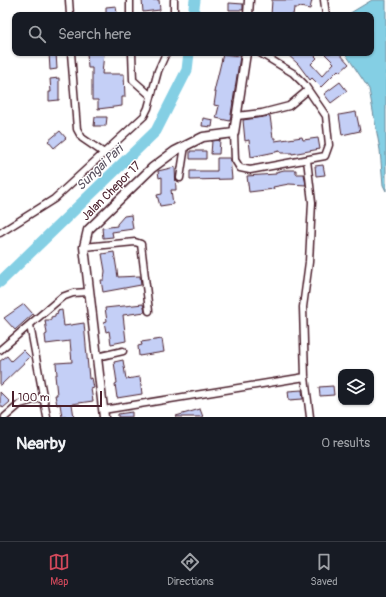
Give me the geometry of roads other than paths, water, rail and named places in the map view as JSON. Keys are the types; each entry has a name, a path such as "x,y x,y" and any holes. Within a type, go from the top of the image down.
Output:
{"street":[{"path":"69,0 70,12"},
{"path":"130,0 130,12"},
{"path":"174,0 174,12"},
{"path":"248,12 249,0"},
{"path":"324,0 326,12"},
{"path":"71,56 77,129 82,138 104,153"},
{"path":"132,56 133,80 151,96"},
{"path":"0,233 54,199 144,116 148,108 158,71 165,56"},
{"path":"246,56 234,133 235,160 240,168 250,170 325,156 329,145 326,116 308,90 293,73 265,56"},
{"path":"237,116 262,113 289,106 308,90"},
{"name":"Jalan Chepor 17","path":"103,414 84,247 88,230 152,168 185,146 207,136 234,133"},
{"path":"180,178 185,146"},
{"path":"307,160 312,202 309,262 303,307 305,377 310,417"},
{"path":"84,247 135,242 141,244 149,312"},
{"path":"0,350 62,297 74,293 88,292"},
{"path":"30,325 47,417"},
{"path":"97,357 123,351"},
{"path":"103,414 305,377"},
{"path":"5,417 20,404 44,397"}],"water":[{"path":"372,0 386,0 386,191 383,185 380,150 369,89 347,56 374,56 374,12 352,12"}],"waterway":[{"name":"Sungai Pari","path":"193,12 195,0"},
{"name":"Sungai Pari","path":"0,282 156,131 187,70 189,56"}]}
